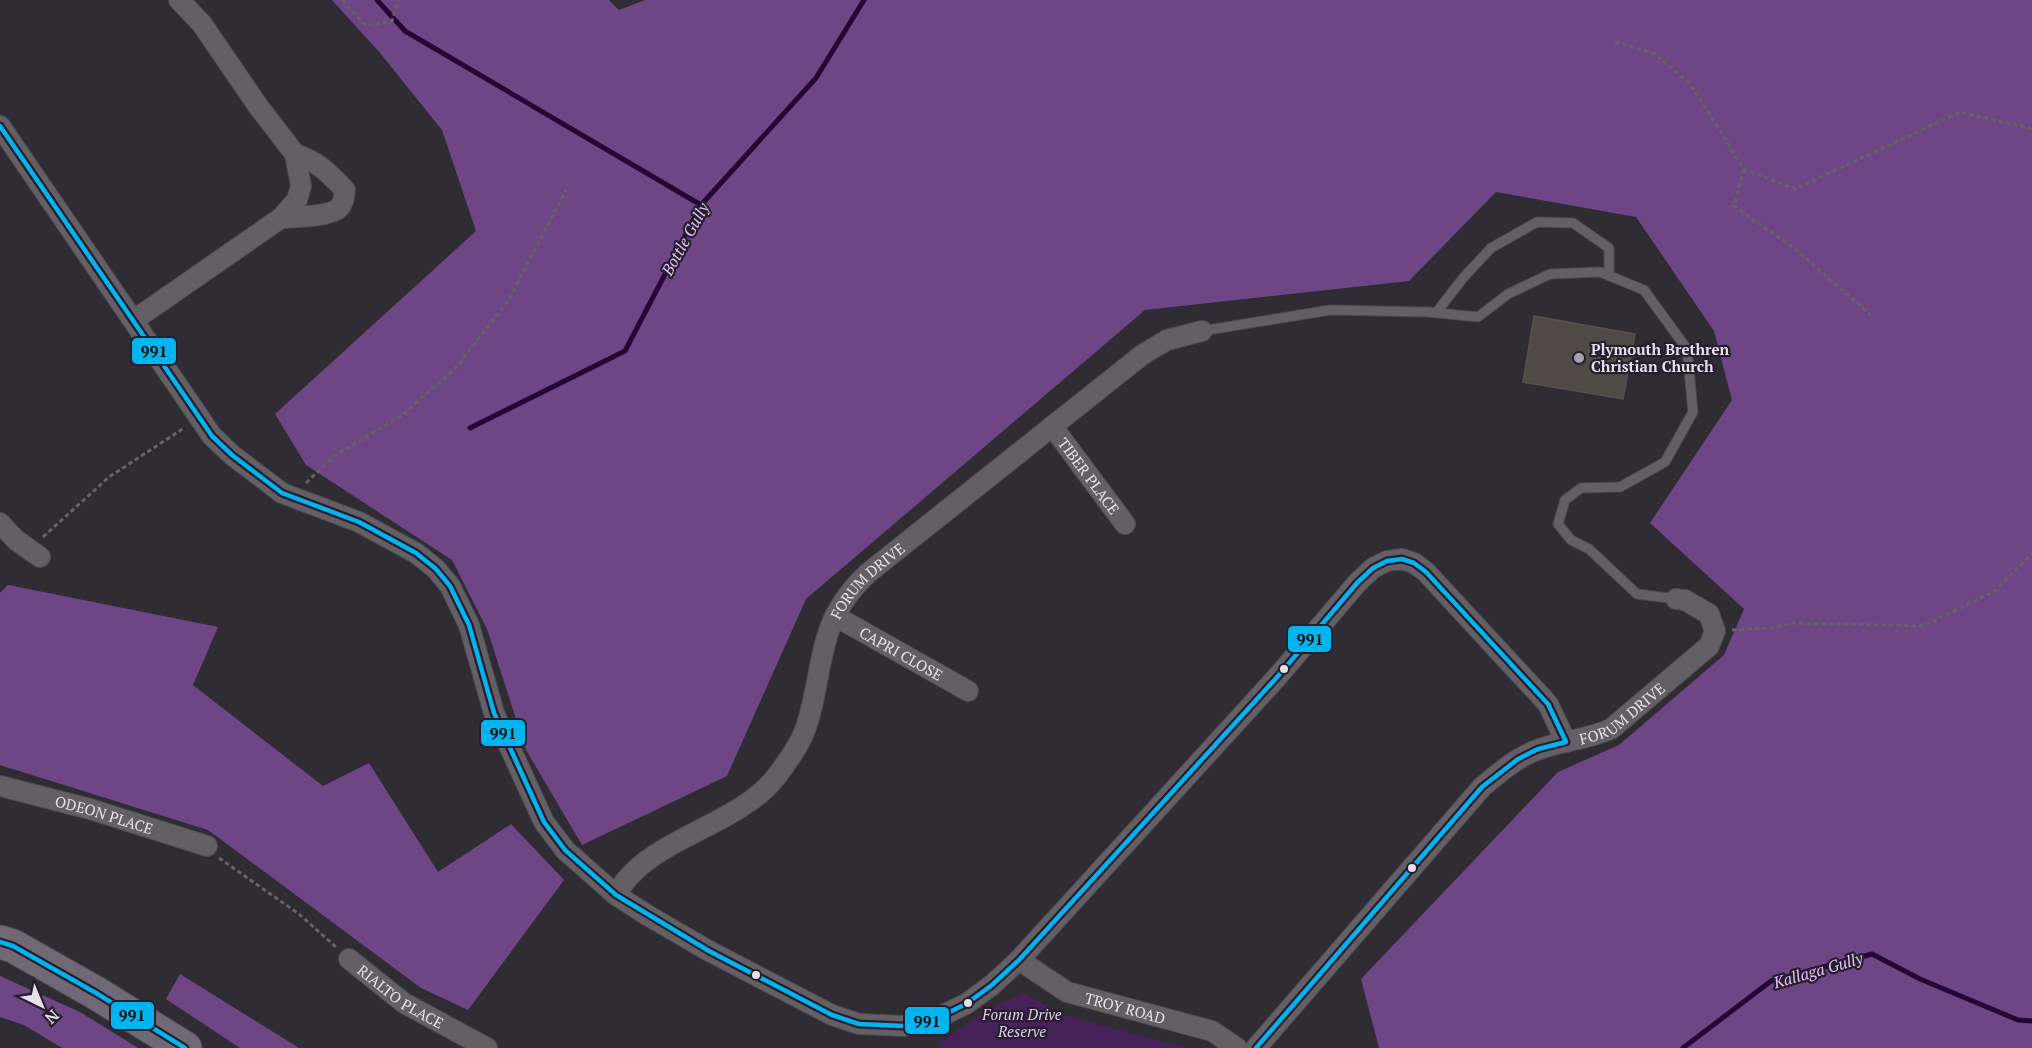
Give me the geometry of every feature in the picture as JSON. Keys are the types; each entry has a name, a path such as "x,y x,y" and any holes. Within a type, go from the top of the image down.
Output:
{"highway":[{"path":"0,942 13,946 96,993 185,1048"}],"street":[{"path":"134,320 281,218 297,200 301,186 295,154 258,106 202,24 179,0"},
{"path":"0,126 212,435 232,455 282,493 359,522 416,553 436,569 450,586 469,625 494,713 544,822 565,850 616,895 709,951 832,1015 859,1024 904,1026 935,1019 966,1004 992,985 1018,960 1279,675 1357,583 1373,568 1387,561 1402,560 1414,563 1426,572 1548,704 1555,714 1566,742"},
{"path":"281,218 330,212 339,208 344,198 345,190 333,177 313,160 295,154"},
{"name":"FORUM DRIVE","path":"616,895 622,883 651,858 734,811 757,796 774,780 790,758 803,734 827,636 835,616 854,587 868,573 1154,346 1182,334 1202,331"},
{"name":"TIBER PLACE","path":"1052,426 1125,524"},
{"path":"0,523 16,540 35,553"},
{"path":"1676,599 1685,600 1709,614 1715,631"},
{"name":"CAPRI CLOSE","path":"835,616 968,691"},
{"name":"FORUM DRIVE","path":"1256,1048 1482,787 1518,759 1538,749 1597,735 1611,729 1709,646 1715,631"},
{"name":"ODEON PLACE","path":"0,786 90,809 207,846"},
{"name":"RIALTO PLACE","path":"349,959 404,1003 487,1048"},
{"name":"TROY ROAD","path":"1018,960 1067,992 1212,1031 1237,1048"}],"lane":[{"path":"1436,313 1463,278 1491,248 1537,222 1573,223 1609,248 1609,276"},
{"path":"1202,331 1330,310 1436,313 1478,317 1508,294 1550,274 1600,272 1644,290 1687,349 1693,412 1665,462 1620,487 1581,488 1564,500 1558,524 1571,540 1589,549 1637,594 1676,599"}],"path":[{"path":"342,0 366,26 392,21 398,0"},
{"path":"1615,42 1655,54 1690,84 1744,169 1795,189 1959,112 2032,129"},
{"path":"1744,169 1734,206 1794,248 1874,318"},
{"path":"293,497 335,455 401,416 455,369 508,302 566,190"},
{"path":"35,553 109,477 186,427"},
{"path":"1715,631 1771,628 1793,623 1923,626 1995,591 2032,554"},
{"path":"207,846 225,864 299,914 349,959"}],"green space":[{"name":"Forum Drive Reserve","path":"1024,993 1060,1014 1187,1048 939,1048 939,1043 993,1007"}],"shaded area":[{"path":"332,0 609,0 619,10 645,0 2032,0 2032,1048 1379,1048 1361,979 1558,772 1619,745 1724,655 1744,609 1650,523 1732,400 1714,331 1636,217 1496,192 1409,281 1145,310 806,599 727,776 582,845 526,750 487,629 452,560 306,465 275,414 476,231 442,130 380,53"},
{"path":"8,585 218,627 193,685 323,786 369,763 438,872 511,824 564,880 468,1010 421,988 208,830 0,765 0,593"},
{"path":"180,974 299,1048 240,1048 166,999"},
{"path":"0,976 80,1012 138,1048 62,1048 24,1025 0,1017"}],"building":[{"name":"Plymouth Brethren Christian Church","path":"1534,316 1635,334 1623,399 1523,382"}],"waterway":[{"path":"377,0 405,31 701,205"},
{"name":"Bottle Gully","path":"470,428 625,351 701,205 816,78 864,0"},
{"name":"Kallaga Gully","path":"1683,1048 1771,981 1872,954 1920,979 2018,1020 2032,1021"}],"transit line":[{"name":"991","path":"0,126 212,436 232,455 282,493 359,522 416,553 436,569 450,586 469,625 494,713 544,822 565,850 616,895 709,951 832,1015 859,1024 904,1026 935,1019 966,1004 992,985 1019,960 1279,675 1357,583 1373,568 1387,561 1402,559 1414,563 1426,572 1548,704 1566,742 1538,749 1518,759 1482,787 1256,1048"},
{"name":"991","path":"0,942 13,946 96,993 185,1048"}],"place":[{"name":"Plymouth Brethren Christian Church","path":"1579,358"}]}
